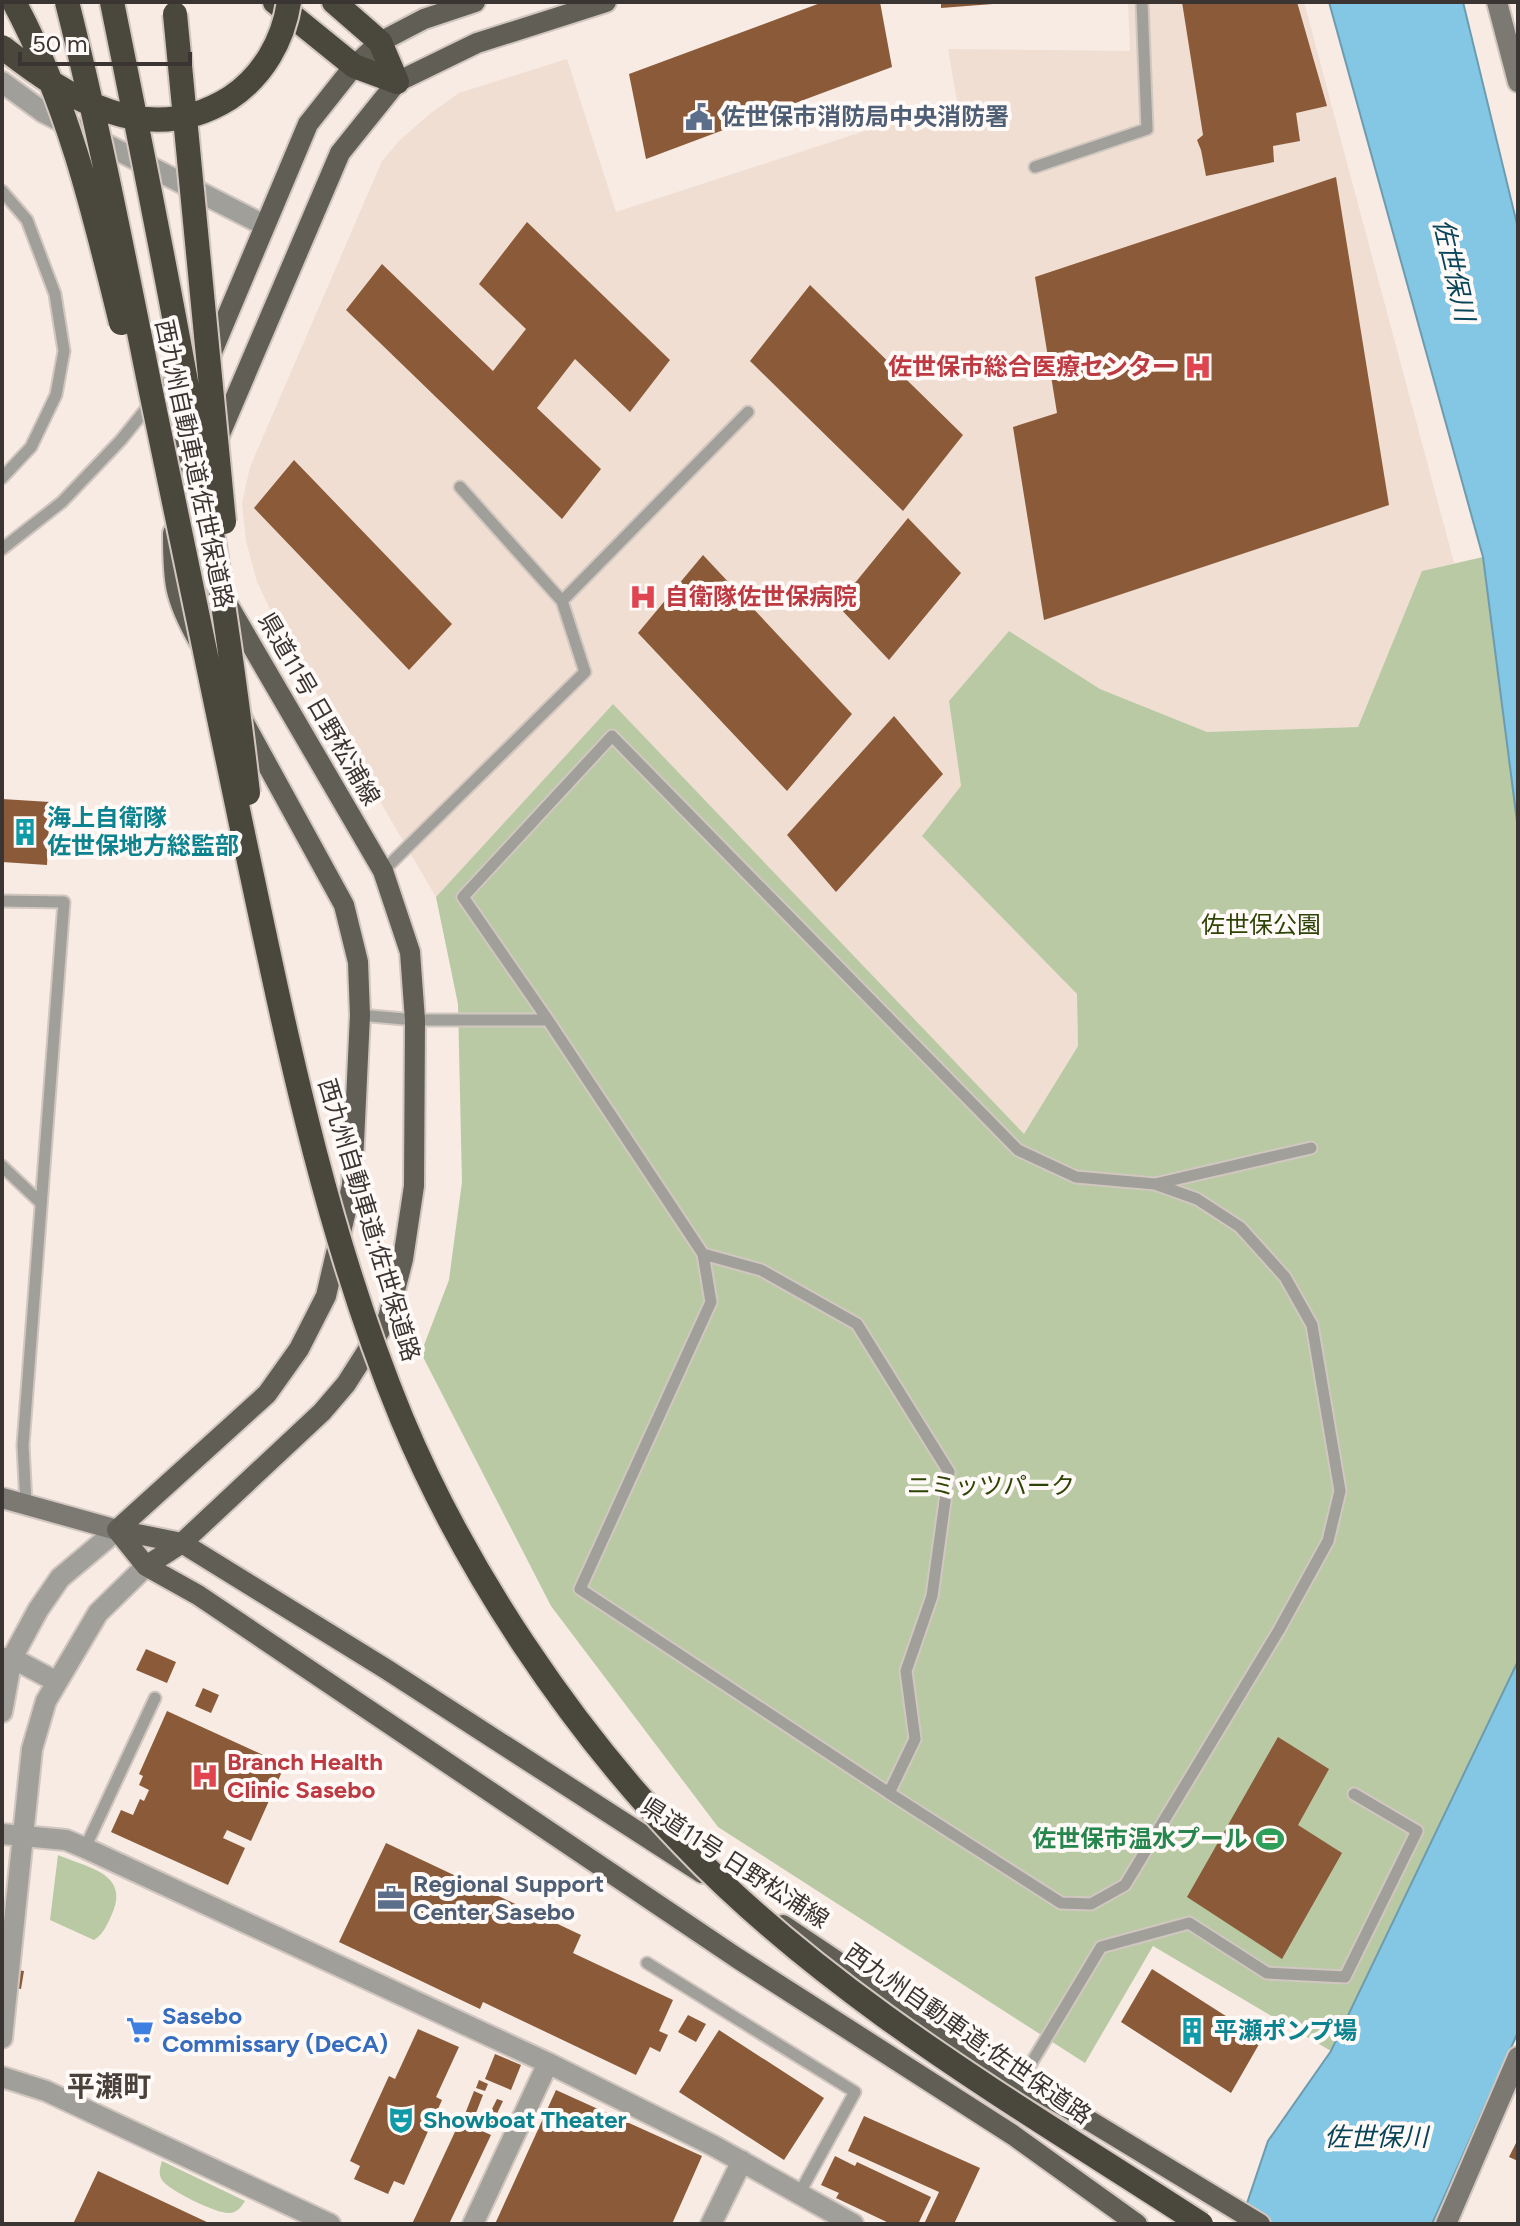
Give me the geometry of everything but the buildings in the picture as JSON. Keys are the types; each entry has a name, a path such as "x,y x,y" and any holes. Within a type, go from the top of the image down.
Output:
{"highway":[{"path":"14,2 44,62 87,191 192,593"},
{"name":"西九州自動車道;佐世保道路","path":"67,2 107,177 192,593 305,1118 360,1306 403,1421 452,1524 510,1625 608,1759 684,1846 762,1918 847,1987 937,2053 1201,2224"},
{"name":"西九州自動車道;佐世保道路","path":"112,2 180,354 241,729 265,938"},
{"path":"173,2 230,583 241,729"},
{"path":"275,2 354,66 397,82"},
{"path":"2,47 34,72 95,107 140,120 176,121 209,111 246,88 270,59 286,19 289,2"},
{"path":"334,2 380,42 397,82"}],"main road":[{"path":"475,2 424,19 380,42 354,66 308,124 230,304 184,424 174,498 173,580 182,612 344,905 358,962 360,1015 352,1185 326,1296 299,1349 267,1394 117,1530 146,1566 198,1595 737,1958 1013,2135 1137,2224"},
{"name":"県道11号 日野松浦線","path":"146,1566 182,1543 322,1412 346,1384 388,1318 403,1259 414,1186 415,1020 410,952 383,871 221,592 211,563 208,500 218,436 340,153 397,82 477,43 606,2"},
{"name":"県道11号 日野松浦線","path":"117,1530 182,1543 649,1838 1020,2082 1260,2224"}],"street":[{"path":"1497,2 1518,82"},
{"path":"2,82 43,112 264,225"},
{"path":"2,1498 117,1530"},
{"path":"2,1712 7,1658 60,1578 117,1530"},
{"path":"2,2038 12,1834 46,1701 98,1613 146,1566"},
{"path":"7,1658 57,1682"},
{"path":"12,1834 66,1840 85,1848 548,2063 742,2161 850,2223"},
{"path":"1446,2224 1518,2057"},
{"path":"473,2224 548,2063"},
{"path":"2,2077 46,2091 330,2224"},
{"path":"711,2224 742,2161"}],"lane":[{"path":"1035,167 1147,129 1142,2"},
{"path":"2,191 27,220 55,294 64,351 56,395 31,447 2,478"},
{"path":"2,549 62,502 121,440 230,304"},
{"path":"562,601 748,412"},
{"path":"383,871 585,672 562,601 460,487"},
{"path":"612,736 1018,1150 1076,1177 1155,1184 1197,1199 1240,1227 1285,1277 1312,1325 1340,1491 1328,1541 1279,1630 1125,1885 1091,1904 1061,1903 580,1589 711,1302 703,1254 463,897 612,736"},
{"path":"2,901 64,902 23,1445 26,1504"},
{"path":"360,1015 415,1020 548,1020"},
{"path":"1155,1184 1311,1148"},
{"path":"2,1166 41,1203"},
{"path":"703,1254 761,1270 857,1324 949,1472 932,1596 906,1671 915,1739 889,1793"},
{"path":"85,1848 155,1698"},
{"path":"1020,2082 1101,1947 1189,1923 1267,1973 1345,1977 1417,1831 1354,1794"},
{"path":"647,1963 855,2092 799,2194"}],"shaded area":[{"name":"自衛隊佐世保病院","path":"1128,2 1304,2 1454,563 1422,571 1358,727 1207,732 1100,689 1009,631 949,701 961,787 922,836 1077,994 1078,1046 1024,1135 613,704 436,897 282,634 257,582 246,541 242,503 250,467 382,161 400,140 459,93 567,59 616,212 957,101 948,49 1130,51"}],"green space":[{"path":"1483,557 1518,829 1518,1661 1331,2051 1153,1946 1085,2063 718,1827 551,1606 421,1353 449,1280 462,1182 458,1004 436,897 613,704 1024,1134 1078,1046 1077,994 922,836 961,786 949,701 1009,631 1100,689 1207,732 1358,727 1422,571"},
{"path":"58,1855 103,1874 115,1889 112,1914 103,1932 94,1940 50,1920"},
{"path":"162,2161 245,2201 237,2210 224,2213 194,2201 162,2180"}],"water":[{"name":"佐世保川","path":"1329,2 1463,2 1518,228 1518,829 1483,557"},
{"name":"佐世保川","path":"1518,1661 1518,2032 1432,2224 1240,2224 1268,2141 1331,2051"}],"place":[{"name":"佐世保市消防局中央消防署","path":"699,117"},
{"name":"佐世保市総合医療センター","path":"1198,367"},
{"name":"自衛隊佐世保病院","path":"643,597"},
{"name":"海上自衛隊 佐世保地方総監部","path":"25,832"},
{"name":"Branch Health Clinic Sasebo","path":"205,1776"},
{"name":"佐世保市温水プール","path":"1270,1839"},
{"name":"Regional Support Center Sasebo","path":"391,1898"},
{"name":"Sasebo Commissary (DeCA)","path":"140,2030"},
{"name":"平瀬ポンプ場","path":"1192,2031"},
{"name":"Showboat Theater","path":"401,2120"}],"district":[{"name":"平瀬町","path":"109,2086"}],"park label":[{"name":"佐世保公園","path":"1261,925"},
{"name":"ニミッツパーク","path":"991,1486"}]}
